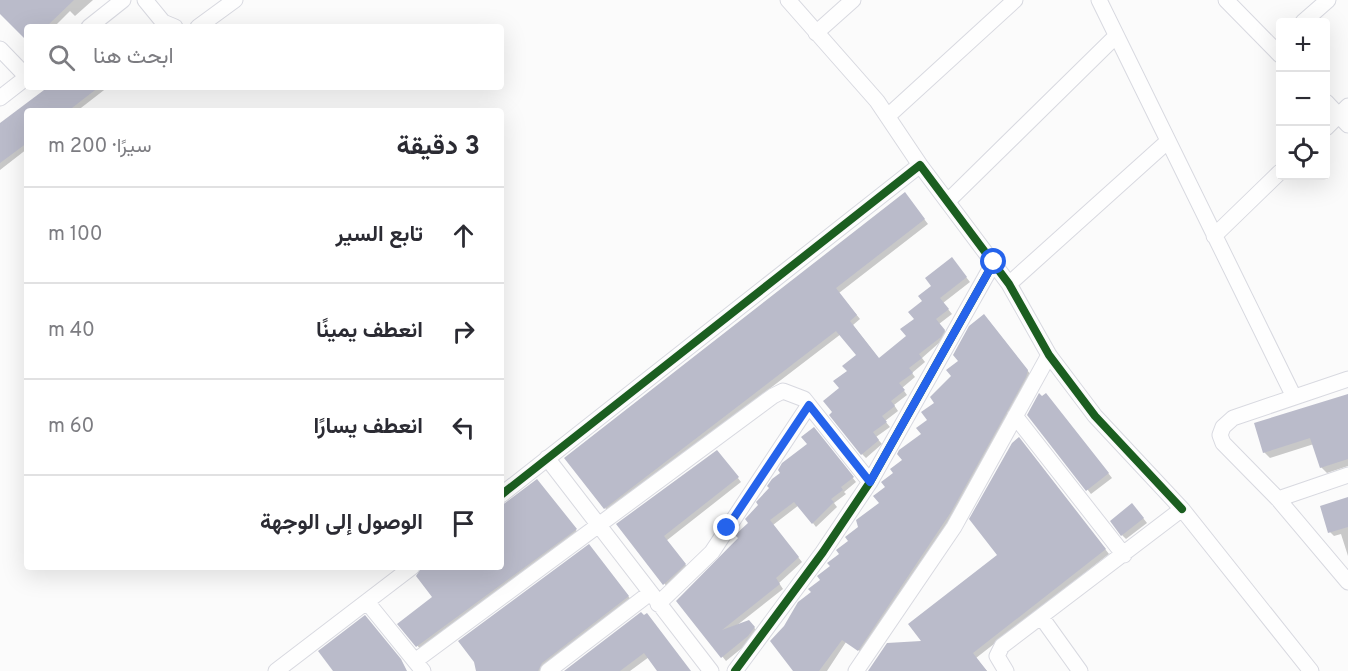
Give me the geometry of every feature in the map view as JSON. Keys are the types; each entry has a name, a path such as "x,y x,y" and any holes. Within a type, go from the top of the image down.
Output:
{"street":[{"path":"93,24 123,0"},
{"path":"145,0 163,22 168,24"},
{"path":"202,24 235,0"},
{"path":"788,0 888,116 920,165 994,262 1049,355 1095,416 1182,509 1311,671"},
{"path":"816,33 853,0"},
{"path":"888,116 1015,0"},
{"path":"1099,0 1294,397"},
{"path":"1226,0 1276,46"},
{"path":"1308,18 1328,0"},
{"path":"948,201 1116,36"},
{"path":"0,49 24,74"},
{"path":"0,98 24,79"},
{"path":"1329,126 1345,116 1330,105"},
{"path":"1009,284 1167,141"},
{"path":"504,493 920,165"},
{"path":"1214,236 1276,177"},
{"path":"735,671 823,552 870,482 994,262"},
{"path":"856,671 954,527 1049,355"},
{"path":"1348,379 1233,418 1223,427 1220,435 1223,443 1278,499 1348,582"},
{"path":"367,602 419,666 598,525 773,396 783,391 791,392 809,405 870,482"},
{"path":"548,671 654,599 711,552 809,405"},
{"path":"1015,416 1124,555"},
{"path":"547,458 711,671"},
{"path":"1278,499 1348,475"},
{"path":"1006,671 998,659 999,650 1182,509"},
{"path":"276,671 294,665 408,570"},
{"path":"1042,618 1074,669"}],"building":[{"path":"0,0 74,0 49,24 24,24 24,38 0,14"},
{"path":"44,90 95,90 72,108 24,108 24,145 0,163 0,123"},
{"path":"905,192 925,219 836,288 857,315 850,321 879,358 906,336 900,329 914,319 908,312 922,301 918,296 931,286 925,278 952,257 967,277 940,298 949,309 936,319 945,330 941,337 919,354 922,358 909,368 913,373 899,383 905,390 891,401 895,406 882,416 887,422 873,432 879,440 861,455 829,415 832,412 823,401 839,388 833,381 847,371 842,366 856,355 836,331 604,509 564,458"},
{"path":"984,314 1028,370 1026,377 951,512 858,651 842,640 819,671 793,671 770,641 784,626 798,602 811,592 808,589 820,580 817,576 830,566 827,563 839,554 836,550 848,541 845,537 858,527 856,520 879,503 873,496 885,487 881,482 893,473 890,469 902,460 897,454 899,450 921,434 916,428 927,420 921,412 934,403 930,397 951,376 946,370 958,361 953,355 969,326"},
{"path":"1039,393 1042,396 1046,393 1109,473 1086,491 1027,415"},
{"path":"1348,394 1348,459 1320,468 1310,438 1263,453 1254,423"},
{"path":"814,427 854,477 841,487 843,490 831,499 834,502 812,524 794,502 770,520 799,557 776,578 780,584 722,630 749,620 755,627 748,636 721,658 676,601 738,538 735,535 748,523 745,519 758,505 756,502 769,488 767,486 772,479 780,473 778,470 782,463 807,444 801,437"},
{"path":"1019,437 1106,549 973,653 987,671 868,671 887,643 921,641 908,624 997,555 969,519 1012,443"},
{"path":"717,450 739,477 664,536 686,564 663,585 616,524"},
{"path":"537,479 577,529 416,647 397,624 432,597 416,576 420,570 504,570 504,504"},
{"path":"1348,497 1348,527 1328,533 1320,506"},
{"path":"1132,503 1144,518 1121,536 1110,521"},
{"path":"589,544 629,596 542,663 538,671 476,671 474,662 458,641"},
{"path":"641,612 644,615 647,613 691,671 657,671 644,653 620,671 564,671"},
{"path":"365,615 401,659 407,671 333,671 318,651"}],"cycle path":[{"path":"504,493 920,165 1009,284 1049,355 1095,416 1182,509"},
{"path":"735,671 823,552 870,482 994,262"}],"route":[{"path":"727,528 809,405 870,482 994,262"}]}
